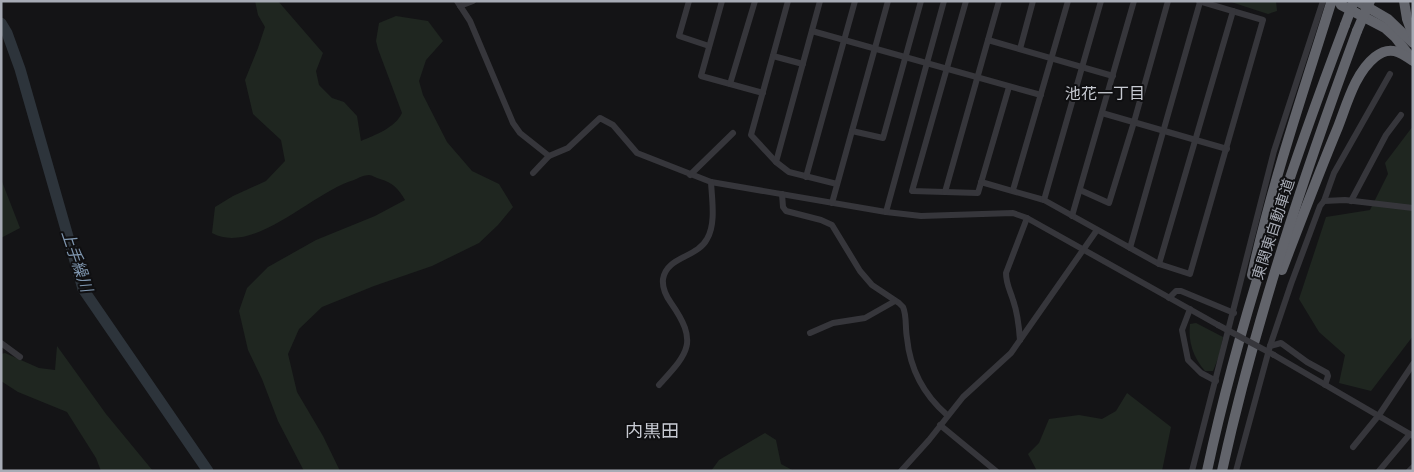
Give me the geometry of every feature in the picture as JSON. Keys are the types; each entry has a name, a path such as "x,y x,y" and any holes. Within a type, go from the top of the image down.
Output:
{"highway":[{"path":"1234,360 1258,246 1291,132 1333,1"},
{"path":"1339,1 1341,5 1385,28 1396,37 1413,60"},
{"path":"1356,1 1388,19 1413,43"},
{"name":"東関東自動車道","path":"1207,471 1234,360 1277,214 1344,25 1356,1"},
{"name":"東関東自動車道","path":"1222,471 1252,350 1291,219 1323,122 1370,1"},
{"path":"1404,1 1407,19 1413,35"},
{"path":"1252,350 1331,144 1364,70 1376,56 1387,50 1400,52 1413,60"}],"street":[{"path":"473,1 458,3 473,29 513,123 520,132 549,156"},
{"path":"688,1 679,36 709,46"},
{"path":"722,1 701,76 763,93"},
{"path":"730,84 755,1"},
{"path":"776,162 820,1"},
{"path":"806,177 854,1"},
{"path":"832,203 888,1"},
{"path":"852,131 883,138 921,1"},
{"path":"886,212 944,1"},
{"path":"966,1 912,191 978,193 1009,87"},
{"path":"945,192 1000,1"},
{"path":"1020,49 1034,1"},
{"path":"1013,190 1068,1"},
{"path":"1044,200 1101,1"},
{"path":"1072,216 1134,1"},
{"path":"1080,190 1109,203 1168,1"},
{"path":"981,182 1044,200 1097,230 1159,264 1190,274 1264,20 1200,1 1165,131 1130,248"},
{"path":"1192,471 1274,151 1323,1"},
{"path":"786,2 751,135 776,162 789,172 837,184"},
{"path":"1159,264 1233,11"},
{"path":"812,31 1040,96"},
{"path":"988,40 1113,76"},
{"path":"773,56 803,64"},
{"path":"1236,471 1270,346 1294,274 1320,206 1324,201 1334,173 1390,74"},
{"path":"1102,113 1227,149"},
{"path":"1351,201 1386,135 1401,115"},
{"path":"533,173 549,156 568,148 600,118 613,125 637,153 711,182 886,212 921,216 1013,214 1027,218 1379,415 1411,435 1378,471"},
{"path":"690,175 733,133"},
{"path":"659,385 683,358 687,348 685,327 667,297 663,288 663,279 666,270 673,263 687,257 700,248 707,240 712,220 711,182"},
{"path":"782,194 783,207 786,211 821,220 832,225 860,271 872,286 899,303 904,310 910,358 923,389 935,405 947,415"},
{"path":"1324,201 1351,201 1413,208"},
{"path":"1020,341 1018,317 1013,298 1006,283 1006,273 1027,218"},
{"path":"901,471 914,458 963,397 1011,353 1097,230"},
{"path":"1169,298 1176,291 1181,291 1234,313"},
{"path":"810,332 833,323 865,318 895,300"},
{"path":"1190,309 1182,330 1188,360 1201,374 1216,381"},
{"path":"1,343 20,357"},
{"path":"1270,346 1281,343 1307,362 1327,373 1325,385"},
{"path":"1353,447 1379,415 1413,364"},
{"path":"940,426 996,471"},
{"path":"1409,471 1413,467"}],"shaded area":[{"path":"255,1 278,1 323,53 316,71 319,85 332,98 344,102 357,116 361,141 390,127 402,113 378,49 376,41 379,23 396,16 428,21 443,41 426,60 419,81 423,95 447,142 472,171 499,184 513,207 479,243 432,266 374,286 322,307 299,329 288,354 297,392 323,436 340,471 304,471 278,421 262,379 248,350 239,311 247,288 268,267 316,240 375,216 405,200 392,184 367,175 338,186 265,229 246,236 229,238 212,233 215,207 233,196 266,181 285,161 281,140 253,114 245,80 265,27 258,15"},
{"path":"1228,1 1276,1 1277,11 1268,14"},
{"path":"1413,126 1413,336 1371,391 1339,383 1345,355 1319,332 1299,299 1326,217 1370,210 1388,174 1385,163"},
{"path":"1,179 20,228 1,238"},
{"path":"1196,323 1223,337 1219,356 1213,371 1205,371 1192,349 1190,324"},
{"path":"57,346 106,414 153,471 101,471 96,458 67,412 18,392 1,381 1,354 5,353 39,368 55,370"},
{"path":"1127,393 1171,427 1162,471 1037,471 1028,454 1039,443 1049,419 1079,415 1102,419 1116,411"},
{"path":"765,433 776,440 781,464 794,471 711,471 719,460"}],"waterway":[{"name":"上手繰川","path":"1,23 7,33 20,69 83,289 208,471"}],"district":[{"name":"池花一丁目","path":"1105,93"},
{"name":"内黒田","path":"652,430"}]}
